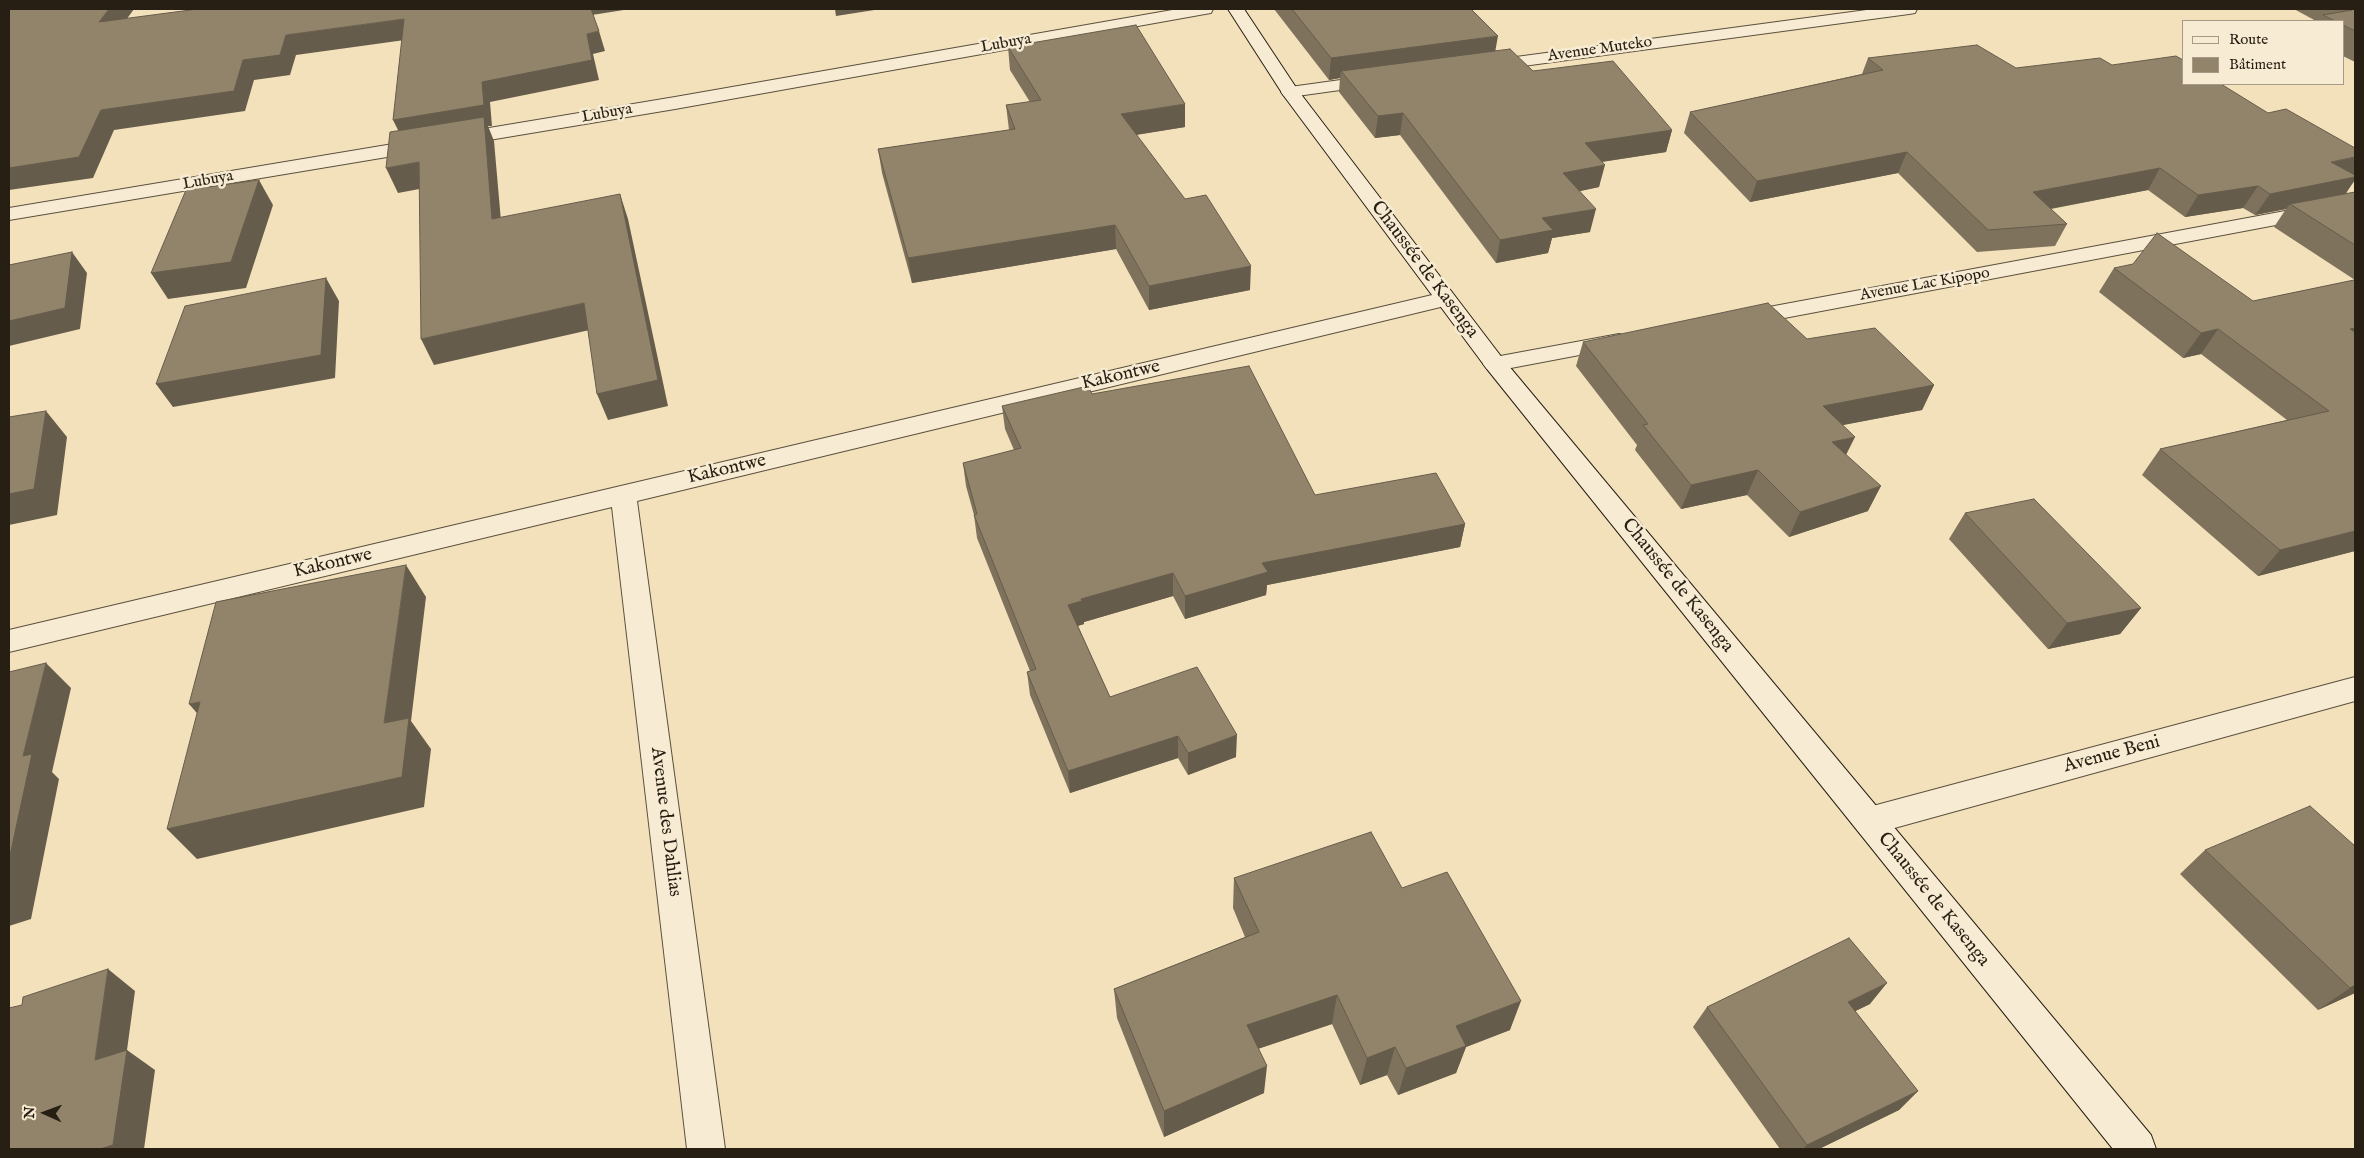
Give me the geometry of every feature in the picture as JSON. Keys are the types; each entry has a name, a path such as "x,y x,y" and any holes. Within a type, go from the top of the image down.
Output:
{"street":[{"name":"Lubuya","path":"9,214 675,103 1205,9"},
{"name":"Chaussée de Kasenga","path":"1236,9 1290,92 1495,364 2138,1149"},
{"name":"Avenue Muteko","path":"1467,68 1909,9"},
{"path":"1290,92 1398,78"},
{"name":"Avenue Lac Kipopo","path":"1717,323 2017,269 2355,204"},
{"name":"Kakontwe","path":"9,641 1445,299"},
{"path":"1495,364 1640,337"},
{"name":"Avenue des Dahlias","path":"623,494 706,1149"},
{"name":"Avenue Beni","path":"1868,821 2355,689"}],"building":[{"path":"9,9 109,9 99,22 198,9 591,9 599,31 587,34 592,60 482,82 484,105 393,120 404,19 286,35 280,55 243,60 234,91 101,110 79,157 9,168"},
{"path":"1292,9 1471,9 1498,36 1331,58"},
{"path":"2350,9 2355,9 2355,31 2344,26 2344,20 2333,20 2323,15 2352,10"},
{"path":"1136,25 1185,104 1121,114 1185,199 1206,195 1251,266 1149,286 1115,225 908,258 878,149 1015,129 1006,105 1041,100 1008,47"},
{"path":"1977,45 2016,68 2100,58 2112,65 2176,56 2182,59 2182,85 2223,85 2268,113 2286,109 2355,148 2355,157 2331,162 2355,175 2355,177 2270,194 2258,186 2198,195 2160,168 2033,192 2067,224 1988,230 1907,152 1757,181 1690,112 1883,70 1868,58"},
{"path":"1510,49 1533,71 1613,61 1672,130 1585,143 1605,165 1563,173 1596,209 1542,218 1553,230 1500,240 1403,113 1378,116 1341,71"},
{"path":"484,117 492,219 620,194 658,380 597,394 584,303 421,339 419,162 386,168 390,132"},
{"path":"259,180 231,262 151,273 186,190"},
{"path":"2355,192 2355,245 2290,204"},
{"path":"2157,233 2253,301 2355,281 2355,328 2350,329 2355,332 2355,531 2280,550 2160,449 2329,411 2218,329 2201,333 2114,268 2133,264"},
{"path":"72,252 65,308 9,321 9,265"},
{"path":"326,278 321,355 156,384 185,306"},
{"path":"1768,303 1807,339 1875,328 1934,385 1823,406 1855,437 1832,442 1881,486 1800,512 1758,470 1691,485 1643,425 1648,424 1583,342"},
{"path":"1249,366 1315,495 1436,473 1465,524 1262,563 1268,572 1185,596 1173,573 1081,599 1082,601 1068,605 1110,697 1197,667 1237,735 1188,753 1178,736 1068,771 1027,672 1036,669 974,515 977,514 963,463 1021,448 1002,406 1088,386 1092,394"},
{"path":"46,411 34,489 9,494 9,417"},
{"path":"2034,499 2141,608 2067,623 1965,513"},
{"path":"406,565 384,723 409,718 402,777 167,829 200,702 189,704 216,602"},
{"path":"46,663 23,756 32,754 9,860 9,672"},
{"path":"2310,806 2355,846 2355,985 2350,988 2205,850"},
{"path":"1371,832 1402,888 1447,872 1521,1001 1456,1026 1466,1046 1406,1068 1395,1047 1367,1058 1337,995 1247,1025 1267,1066 1164,1111 1114,989 1259,932 1234,878"},
{"path":"1849,938 1887,983 1848,1002 1918,1091 1807,1145 1707,1007"},
{"path":"108,969 95,1060 127,1050 113,1145 100,1149 9,1149 9,1008 22,1005 23,997"}]}
